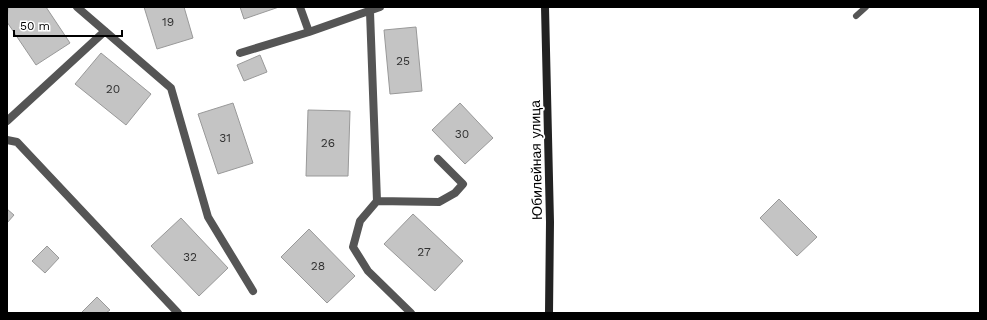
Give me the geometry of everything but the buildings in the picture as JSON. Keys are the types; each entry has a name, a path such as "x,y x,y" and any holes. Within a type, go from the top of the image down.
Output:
{"main road":[{"name":"Юбилейная улица","path":"545,7 550,222 550,313"}],"street":[{"path":"77,7 171,88 208,217 253,291"},
{"path":"300,7 309,32"},
{"path":"240,53 370,12 380,7"},
{"path":"370,12 377,201 360,221 353,247 368,271 411,313"},
{"path":"7,121 105,31"},
{"path":"7,140 17,142 178,313"},
{"path":"377,201 439,202 455,194 462,184 438,159"}],"lane":[{"path":"856,16 866,7"}]}
